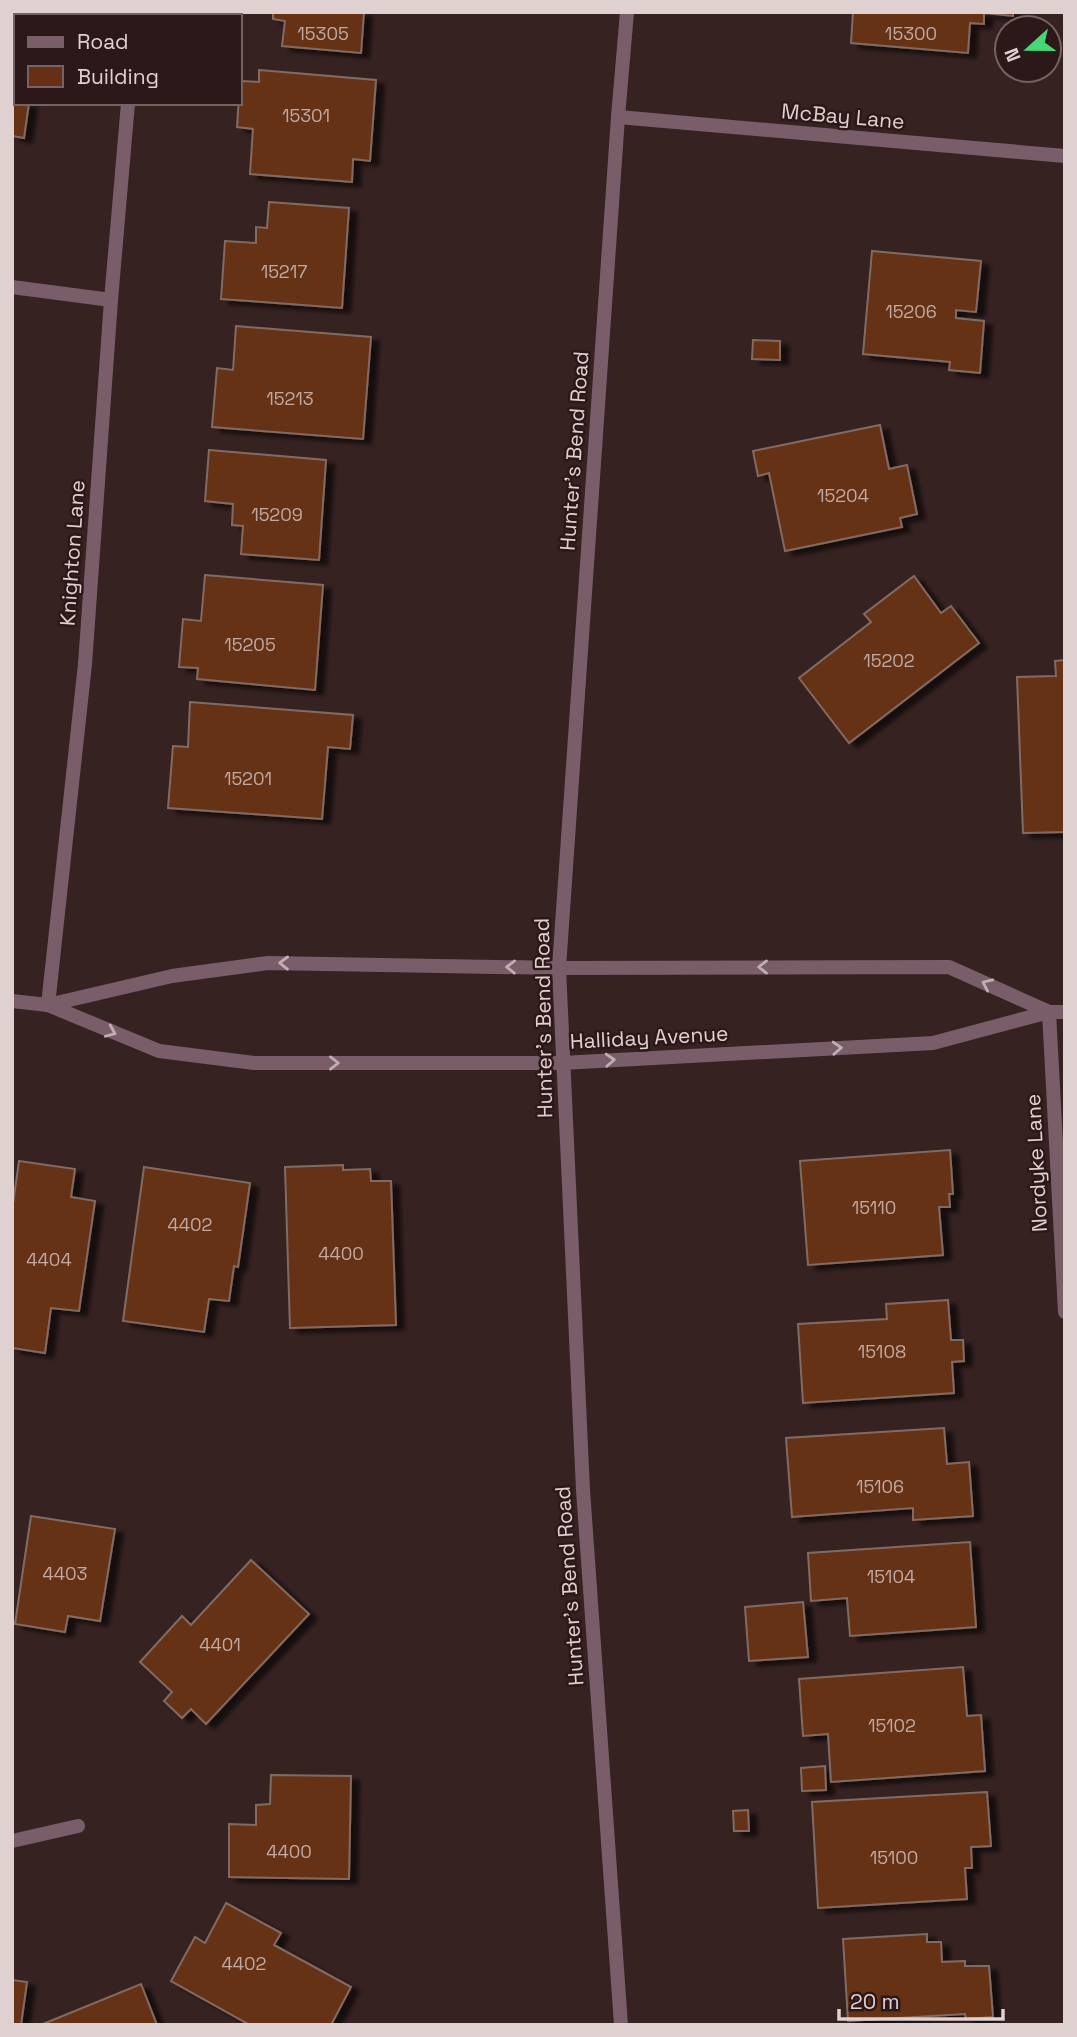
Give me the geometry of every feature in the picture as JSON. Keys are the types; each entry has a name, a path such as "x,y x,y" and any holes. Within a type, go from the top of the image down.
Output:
{"street":[{"name":"Hunter's Bend Road","path":"621,2025 583,1490 559,968 627,12"},
{"name":"Knighton Lane","path":"48,1005 85,664 128,105"},
{"name":"McBay Lane","path":"618,117 1065,156"},
{"path":"12,286 111,300"},
{"name":"Halliday Avenue","path":"48,1005 172,976 268,963 559,968 949,967 1049,1012"},
{"name":"Halliday Avenue","path":"12,1001 48,1005 159,1051 254,1063 562,1063 933,1043 1049,1012 1065,1012"},
{"name":"Nordyke Lane","path":"1049,1012 1065,1312"},
{"path":"12,1841 78,1826"}],"building":[{"path":"273,12 364,12 361,53 282,46 285,21 273,19"},
{"path":"853,12 1013,12 984,13 984,24 970,23 968,53 851,43"},
{"path":"12,55 14,105 29,105 24,138 12,136"},
{"path":"259,70 376,80 370,161 353,159 352,182 250,174 253,129 237,127 238,105 242,105 242,81 259,82"},
{"path":"269,202 349,208 342,308 221,299 225,241 256,243 256,227 267,228"},
{"path":"872,251 981,261 976,312 956,310 956,318 984,321 980,373 949,370 950,362 863,354"},
{"path":"236,326 371,337 363,439 212,427 217,368 233,370"},
{"path":"753,340 780,341 780,360 752,359"},
{"path":"880,425 889,469 907,465 917,514 900,518 902,527 785,551 769,473 758,476 753,451"},
{"path":"209,450 326,460 319,560 241,554 243,526 232,525 233,504 205,501"},
{"path":"205,575 323,585 315,690 197,679 198,668 179,667 183,619 201,621"},
{"path":"914,576 941,613 951,606 979,643 849,743 799,678 871,622 864,614"},
{"path":"1065,660 1065,832 1023,833 1017,677 1056,676 1055,661"},
{"path":"190,702 353,715 350,749 328,747 322,819 168,808 173,746 188,747"},
{"path":"950,1150 953,1194 949,1194 950,1207 939,1207 943,1255 808,1265 800,1161"},
{"path":"19,1161 75,1169 71,1197 95,1201 79,1311 51,1308 45,1353 12,1348 12,1211"},
{"path":"343,1165 343,1170 370,1169 371,1181 391,1181 396,1325 290,1328 285,1167"},
{"path":"144,1167 250,1183 238,1267 234,1266 229,1301 209,1299 204,1332 123,1321"},
{"path":"948,1300 951,1340 963,1340 964,1361 952,1362 954,1393 803,1403 798,1324 887,1319 886,1304"},
{"path":"944,1428 947,1464 969,1462 973,1516 913,1520 913,1508 792,1517 786,1438"},
{"path":"31,1516 115,1529 100,1621 68,1616 65,1632 15,1624"},
{"path":"970,1542 976,1627 850,1636 847,1598 811,1601 808,1553"},
{"path":"251,1560 309,1614 206,1724 191,1709 182,1718 164,1701 172,1692 140,1662 182,1616 191,1625"},
{"path":"803,1602 808,1657 749,1661 745,1607"},
{"path":"963,1667 967,1716 981,1715 985,1771 831,1782 828,1734 803,1736 799,1679"},
{"path":"825,1766 826,1790 802,1791 801,1768"},
{"path":"271,1775 351,1776 349,1879 229,1877 229,1824 256,1825 256,1805 270,1804"},
{"path":"987,1792 991,1846 971,1847 972,1868 965,1868 967,1899 818,1908 812,1802"},
{"path":"748,1810 749,1831 734,1831 733,1811"},
{"path":"226,1903 281,1933 274,1945 351,1987 331,2025 250,2025 171,1981 195,1937 205,1943"},
{"path":"927,1934 927,1942 941,1942 942,1962 965,1961 965,1966 989,1966 993,2017 966,2019 965,2014 848,2021 843,1939"},
{"path":"12,1980 27,1982 21,2025 12,2025"},
{"path":"141,1984 157,2025 43,2025 43,2024"}]}
